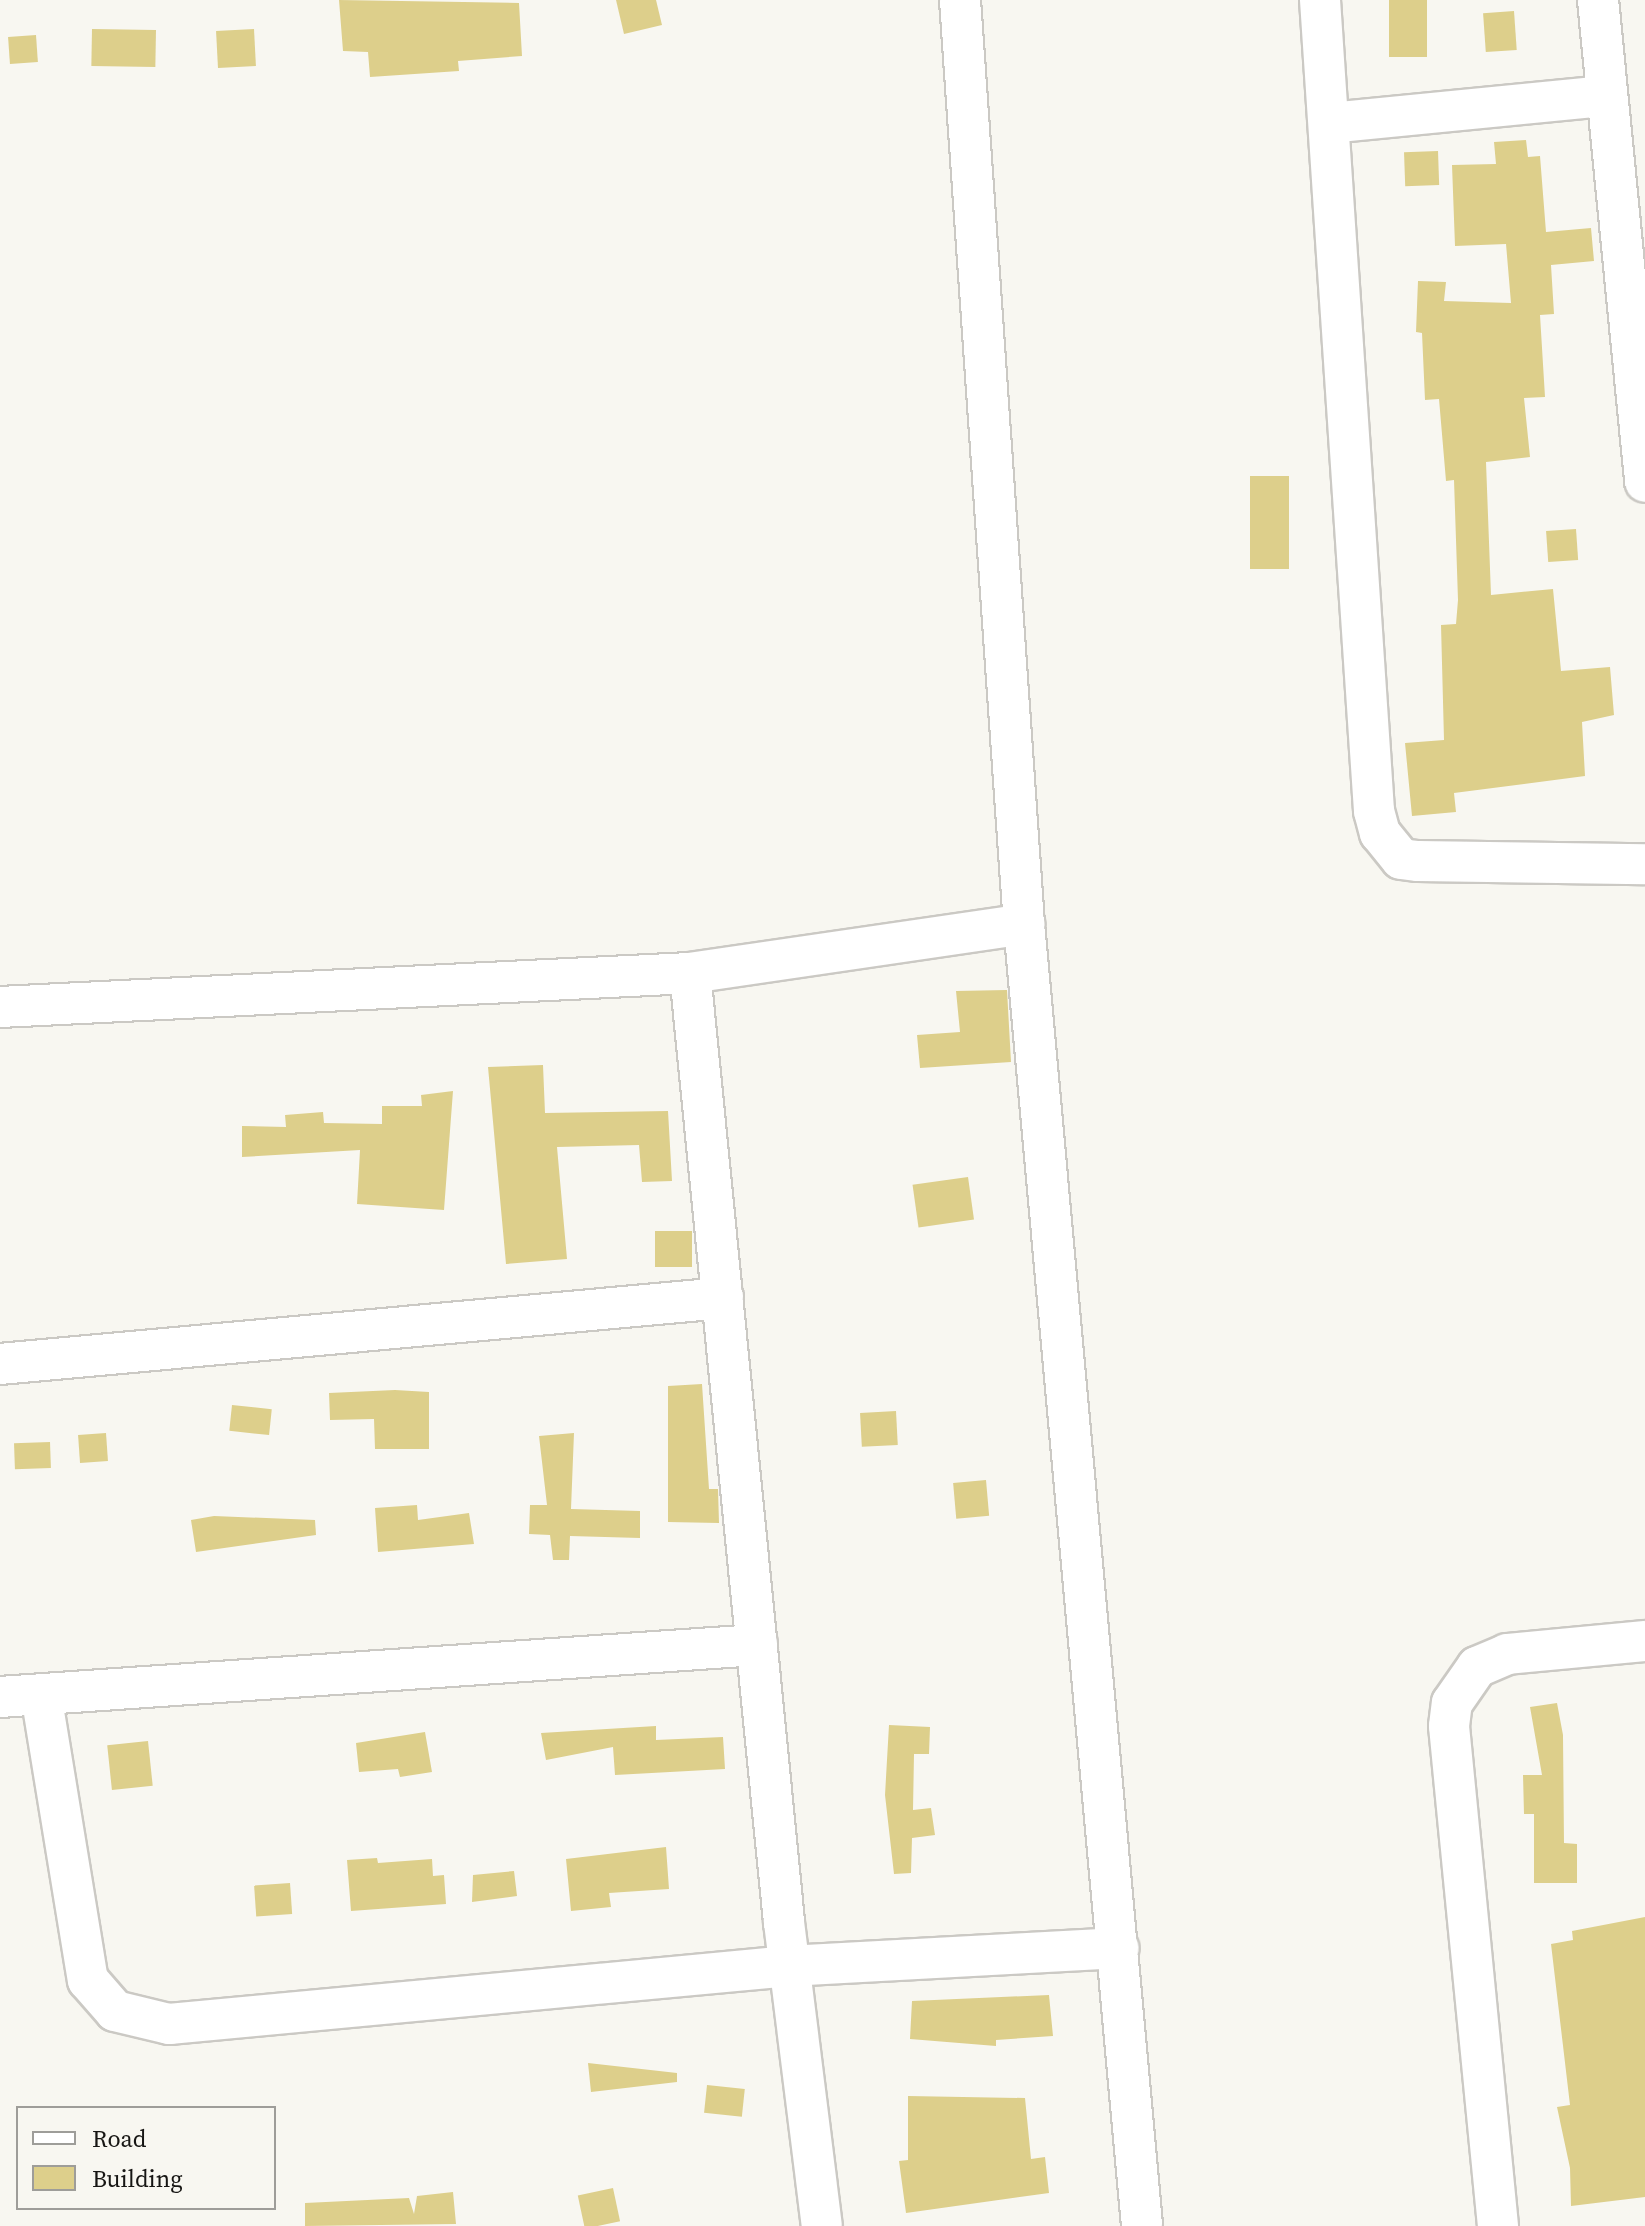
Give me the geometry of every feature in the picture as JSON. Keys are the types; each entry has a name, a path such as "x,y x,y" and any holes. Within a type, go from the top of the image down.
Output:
{"street":[{"path":"960,0 1024,924 1142,2226"},
{"path":"1320,0 1374,811 1380,833 1401,859 1418,861 1645,864"},
{"path":"1598,0 1604,96 1634,240 1645,482"},
{"path":"1330,123 1604,96"},
{"path":"0,1007 690,973 1024,924"},
{"path":"690,973 789,1966 822,2226"},
{"path":"0,1364 723,1298"},
{"path":"1498,2226 1449,1726 1452,1703 1477,1667 1507,1654 1645,1641"},
{"path":"0,1697 757,1645"},
{"path":"41,1694 88,1980 115,2011 169,2024 789,1966 1119,1948"}],"building":[{"path":"339,0 519,3 522,56 458,61 459,71 370,77 368,52 343,51"},
{"path":"616,0 656,0 662,25 624,34"},
{"path":"1389,0 1427,0 1427,57 1389,57"},
{"path":"1514,11 1517,50 1486,52 1483,13"},
{"path":"92,29 156,30 155,67 91,66"},
{"path":"254,29 256,66 218,68 216,31"},
{"path":"36,35 38,62 10,64 8,37"},
{"path":"1526,140 1528,157 1540,156 1546,232 1591,228 1594,261 1551,265 1554,314 1540,315 1545,397 1524,398 1530,457 1486,462 1491,595 1553,589 1561,671 1610,667 1614,715 1582,722 1585,776 1454,793 1456,812 1412,816 1405,743 1444,740 1441,625 1456,624 1458,600 1454,480 1446,481 1439,399 1425,400 1422,333 1416,332 1418,281 1446,282 1444,301 1511,303 1506,244 1455,246 1452,165 1496,164 1494,142"},
{"path":"1438,151 1439,185 1405,186 1404,152"},
{"path":"1250,476 1289,476 1289,569 1250,569"},
{"path":"1576,529 1578,560 1548,562 1546,531"},
{"path":"1007,990 1011,1062 920,1068 917,1035 960,1032 956,991"},
{"path":"543,1065 545,1113 668,1111 672,1181 642,1182 639,1145 557,1147 567,1259 506,1264 488,1067"},
{"path":"453,1091 444,1210 357,1204 360,1150 242,1157 242,1126 286,1127 285,1115 323,1112 324,1123 382,1124 382,1106 422,1106 421,1095"},
{"path":"968,1177 974,1220 919,1227 913,1185"},
{"path":"655,1231 692,1231 692,1267 655,1267"},
{"path":"702,1384 709,1489 718,1489 719,1523 668,1522 668,1386"},
{"path":"429,1392 429,1449 375,1449 374,1419 330,1420 329,1393"},
{"path":"232,1405 272,1409 269,1435 229,1431"},
{"path":"896,1411 898,1445 862,1447 860,1413"},
{"path":"106,1433 108,1461 80,1463 78,1435"},
{"path":"574,1433 571,1509 640,1511 640,1538 570,1536 569,1560 553,1560 550,1535 529,1534 530,1505 547,1505 539,1436"},
{"path":"50,1442 51,1468 15,1469 14,1443"},
{"path":"986,1480 989,1516 956,1519 953,1483"},
{"path":"417,1505 418,1520 469,1513 474,1544 378,1552 375,1508"},
{"path":"214,1516 315,1520 316,1535 196,1552 191,1520"},
{"path":"1557,1703 1563,1735 1564,1843 1577,1844 1577,1883 1534,1883 1534,1814 1524,1814 1523,1775 1542,1775 1530,1707"},
{"path":"889,1725 930,1727 929,1754 914,1754 913,1810 931,1808 935,1835 912,1838 911,1873 894,1874 885,1795"},
{"path":"656,1726 656,1740 723,1737 725,1769 615,1775 613,1747 546,1760 541,1733"},
{"path":"425,1732 432,1772 400,1777 398,1769 359,1772 356,1743"},
{"path":"148,1741 153,1786 112,1790 107,1745"},
{"path":"666,1847 669,1889 609,1893 611,1907 571,1911 566,1859"},
{"path":"377,1858 378,1863 432,1859 433,1876 444,1875 446,1904 351,1911 347,1860"},
{"path":"514,1871 517,1896 472,1902 473,1875"},
{"path":"290,1883 292,1914 256,1916 254,1886"},
{"path":"1645,1917 1645,2197 1571,2206 1570,2168 1557,2107 1570,2105 1551,1944 1573,1940 1572,1931"},
{"path":"1049,1995 1053,2036 996,2040 996,2046 910,2039 912,2001"},
{"path":"588,2063 677,2073 677,2082 591,2092"},
{"path":"707,2085 745,2089 742,2117 704,2113"},
{"path":"908,2096 1025,2098 1031,2159 1045,2157 1049,2193 906,2213 899,2161 908,2160"},
{"path":"613,2188 620,2221 584,2226 578,2195"},
{"path":"453,2192 456,2224 305,2226 305,2203 409,2198 414,2214 417,2196"}]}
